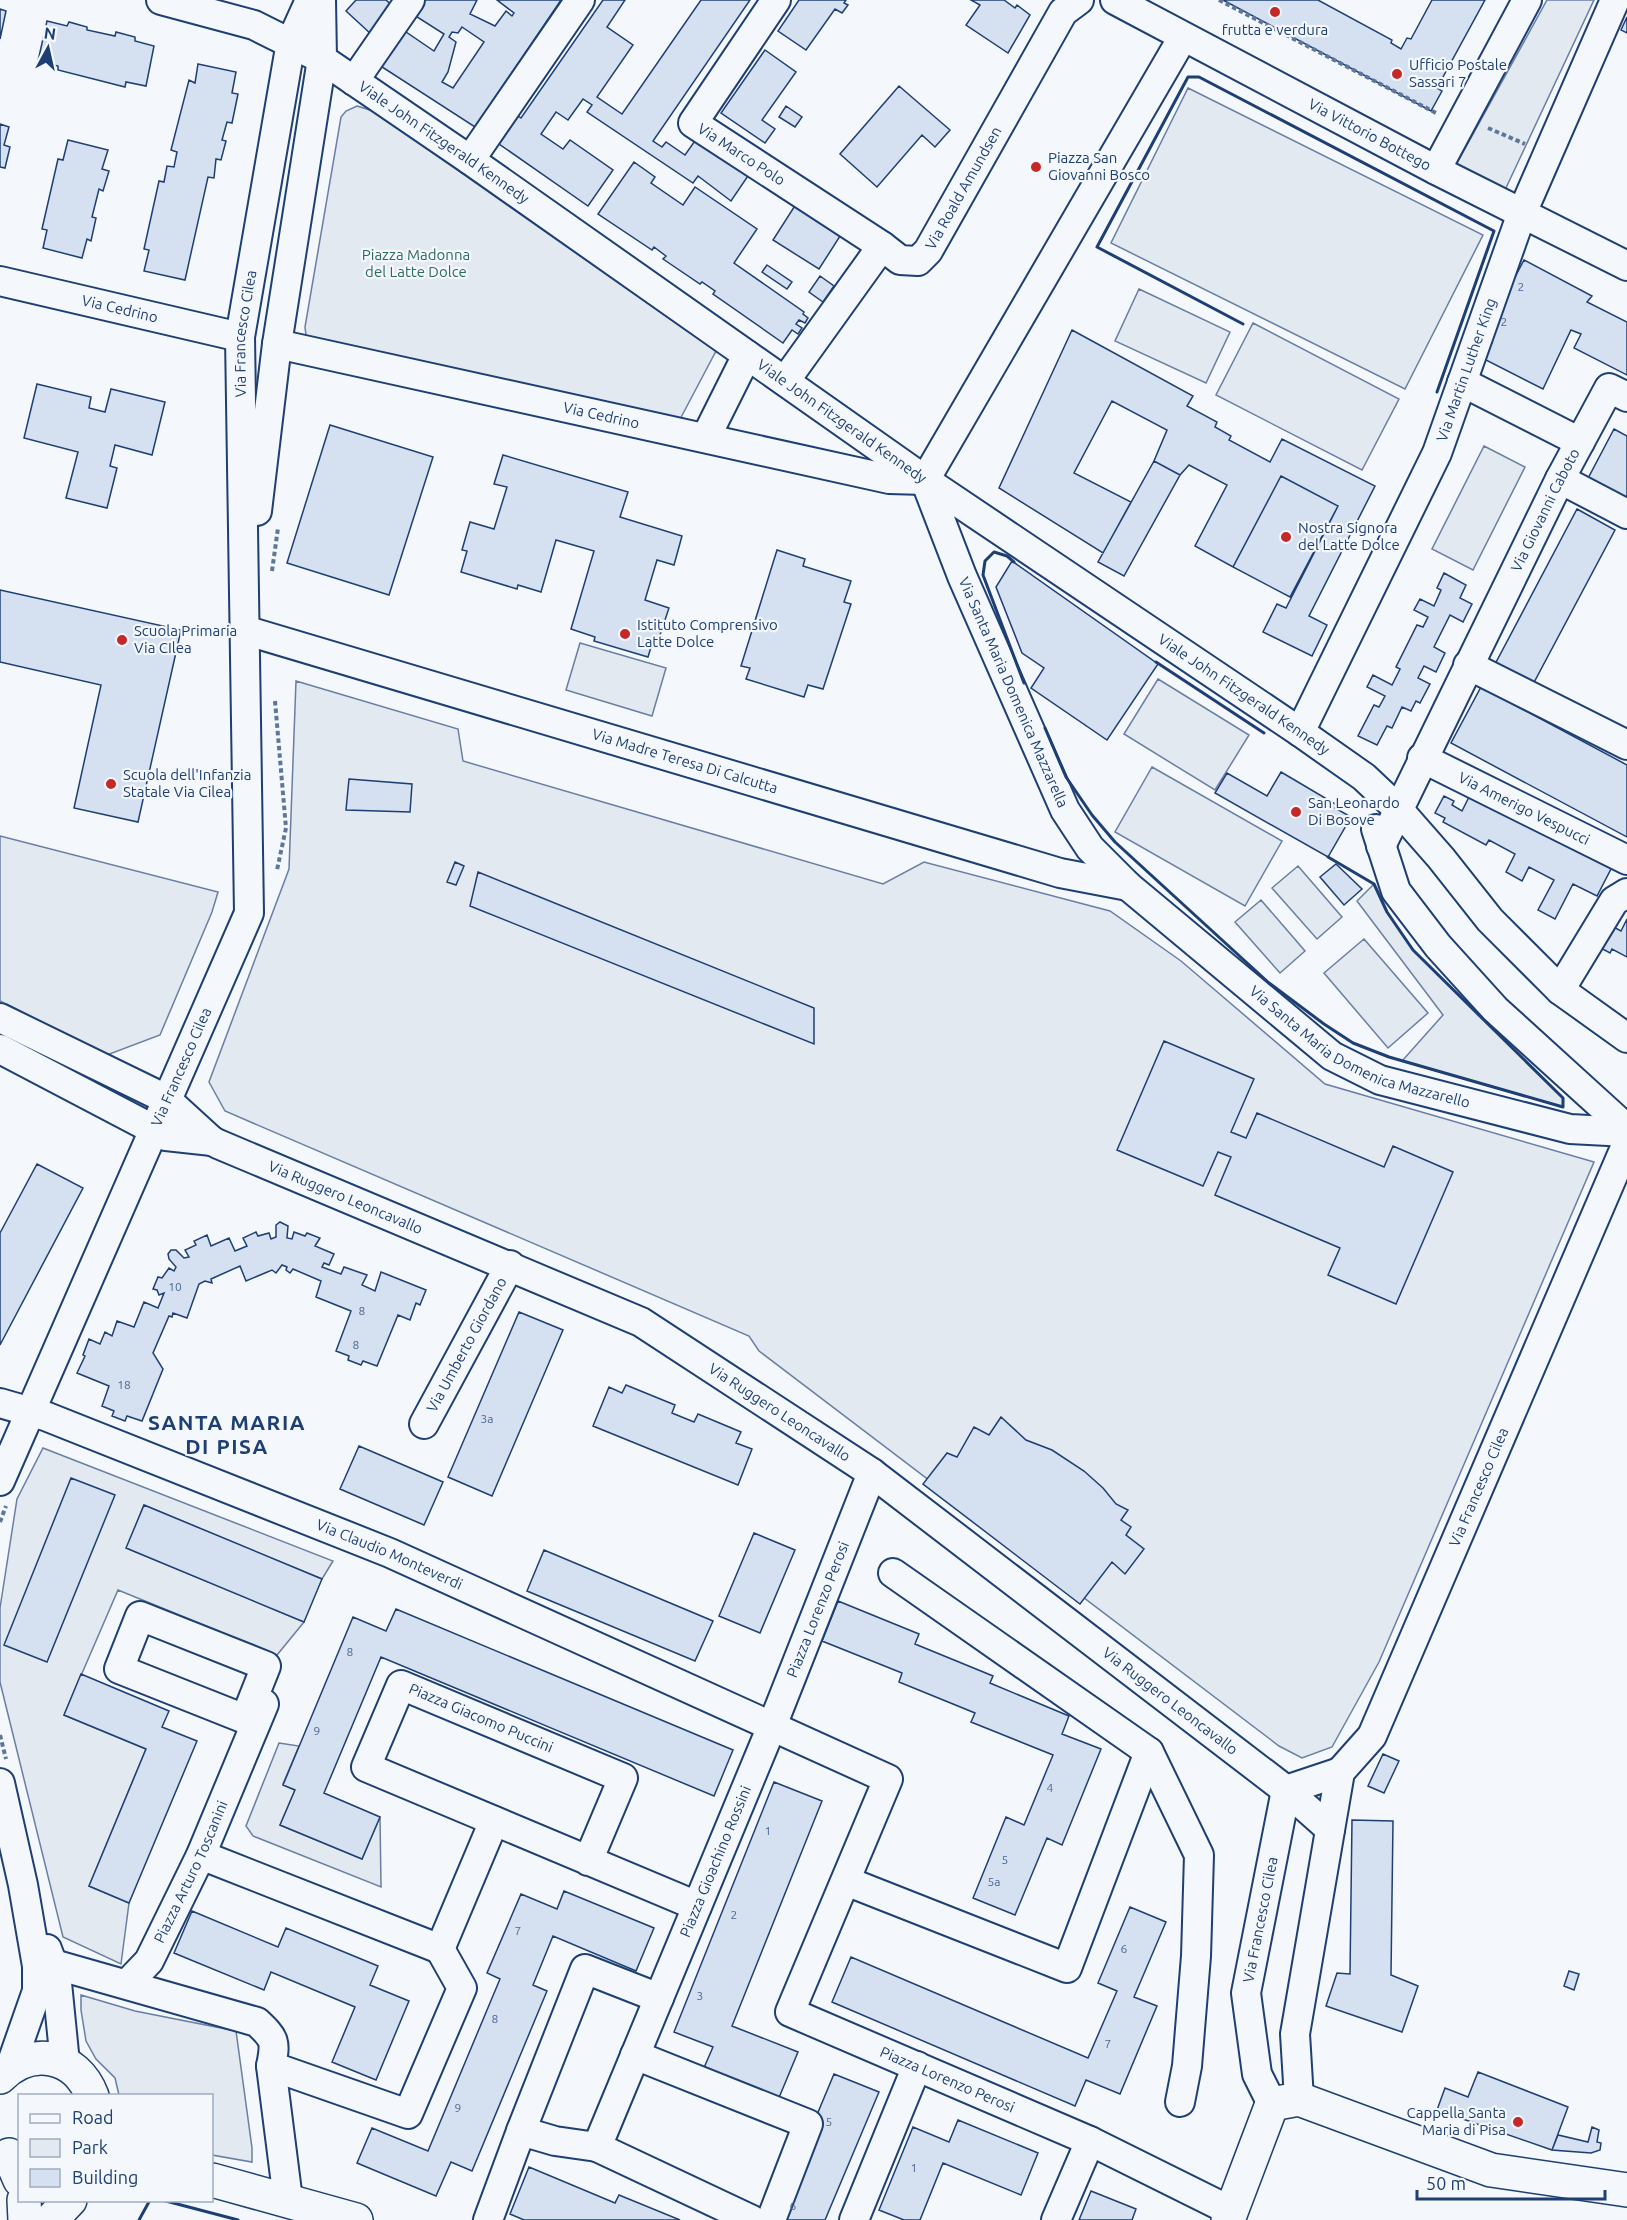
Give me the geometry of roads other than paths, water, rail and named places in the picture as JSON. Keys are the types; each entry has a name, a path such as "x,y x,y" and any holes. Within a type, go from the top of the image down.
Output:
{"main road":[{"path":"5,2072 23,2061 37,2058 51,2059 65,2063 78,2072 88,2085 91,2094"},
{"path":"1229,2215 1286,2101 1491,2170 1627,2190"},
{"path":"213,2180 356,2220"},
{"path":"24,2202 25,2220"},
{"path":"37,2220 45,2202"},
{"path":"51,2220 68,2202"}],"street":[{"name":"Viale John Fitzgerald Kennedy","path":"161,0 254,25 322,59 470,160 925,480 1364,777 1398,809 1441,858 1490,920 1560,990 1627,1038"},
{"name":"Via Francesco Cilea","path":"0,1481 159,1133 166,1100 249,913 240,337 291,42 310,0"},
{"name":"Via Francesco Cilea","path":"244,630 277,344 322,59 321,0"},
{"path":"354,81 410,0"},
{"path":"470,160 580,0"},
{"name":"Via Marco Polo","path":"776,0 693,123 882,246"},
{"name":"Via Roald Amundsen","path":"882,246 900,260 918,261 928,251 1063,12 1079,0"},
{"name":"Via Vittorio Bottego","path":"1115,0 1436,170 1627,266"},
{"path":"1436,170 1527,0"},
{"name":"Via Martin Luther King","path":"1300,732 1437,453 1522,213 1615,0"},
{"path":"925,480 1183,37"},
{"path":"785,381 882,246"},
{"name":"Via Cedrino","path":"0,281 240,337"},
{"name":"Via Cedrino","path":"277,344 889,479 925,480"},
{"path":"707,435 747,355"},
{"name":"Via Giovanni Caboto","path":"1380,846 1580,441 1462,382"},
{"path":"1580,441 1609,388 1627,397"},
{"path":"1560,479 1627,514"},
{"name":"Via Santa Maria Domenica Mazzarella","path":"925,480 962,576 1065,810 1090,848 1128,886"},
{"path":"962,576 963,555 968,544 976,537 999,530"},
{"name":"Via Madre Teresa Di Calcutta","path":"244,630 1060,873 1128,886"},
{"path":"1468,665 1627,745"},
{"name":"Via Amerigo Vespucci","path":"1422,758 1627,860"},
{"path":"1364,777 1380,846 1396,891 1438,946 1495,1009 1627,1131"},
{"path":"1396,891 1398,867 1405,858 1414,852 1426,852 1441,858"},
{"name":"Via Santa Maria Domenica Mazzarello","path":"1128,886 1332,1056 1341,1061 1380,1080 1570,1129 1627,1131"},
{"path":"1560,990 1614,901 1627,893"},
{"name":"Via Ruggero Leoncavallo","path":"0,1018 166,1100 212,1141"},
{"path":"0,1049 159,1133"},
{"name":"Via Ruggero Leoncavallo","path":"159,1133 212,1141 641,1322 872,1473 1286,1790"},
{"name":"Via Francesco Cilea","path":"1340,1772 1372,1736 1627,1143"},
{"name":"Via Umberto Giordano","path":"424,1424 510,1265"},
{"name":"Via Claudio Monteverdi","path":"0,1403 31,1411 390,1553 772,1726"},
{"name":"Piazza Lorenzo Perosi","path":"872,1473 772,1726 888,1779 790,2012 1090,2141 1229,2215"},
{"path":"893,1573 1149,1752 1199,1855 1196,1956 1186,2066 1180,2102"},
{"name":"Piazza Arturo Toscanini","path":"140,1616 266,1666 257,1689 245,1719 118,1669 140,1616"},
{"name":"Piazza Giacomo Puccini","path":"588,1861 623,1778 401,1684 366,1767 588,1861 697,1906"},
{"name":"Piazza Arturo Toscanini","path":"128,1983 149,1961 201,1854 268,1694 257,1689"},
{"name":"Piazza Gioachino Rossini","path":"597,2147 772,1726"},
{"path":"846,1881 1067,1968 1149,1752"},
{"path":"1286,1790 1340,1772 1295,2034 1286,2101"},
{"path":"0,1784 23,1885 37,1966 37,1991 5,2072"},
{"name":"Via Francesco Cilea","path":"1286,1790 1246,1993 1257,2074 1286,2101"},
{"path":"1286,1790 1330,1829"},
{"path":"440,1949 494,1821"},
{"path":"201,1854 440,1949 462,1988 408,2114 271,2066"},
{"path":"23,1885 56,1973 65,2063"},
{"path":"52,1964 128,1983 257,2022 272,2037 274,2050 271,2066 288,2200"},
{"path":"488,2220 585,1969 659,1998"},
{"path":"635,2055 808,2124 771,2220"},
{"path":"854,2220 917,2066"},
{"path":"521,2131 555,2141 597,2147 752,2220"},
{"path":"1056,2220 1090,2141"}],"place":[{"name":"frutta e verdura","path":"1275,12"},
{"name":"Ufficio Postale Sassari 7","path":"1397,74"},
{"name":"Piazza San Giovanni Bosco","path":"1036,167"},
{"name":"Nostra Signora del Latte Dolce","path":"1286,537"},
{"name":"Istituto Comprensivo Latte Dolce","path":"625,634"},
{"name":"Scuola Primaria Via CIlea","path":"122,640"},
{"name":"Scuola dell'Infanzia Statale Via Cilea","path":"111,784"},
{"name":"San Leonardo Di Bosove","path":"1296,812"},
{"name":"Cappella Santa Maria di Pisa","path":"1518,2122"}],"district":[{"name":"SANTA MARIA DI PISA","path":"227,1435"}],"park label":[{"name":"Piazza Madonna del Latte Dolce","path":"416,264"}]}
